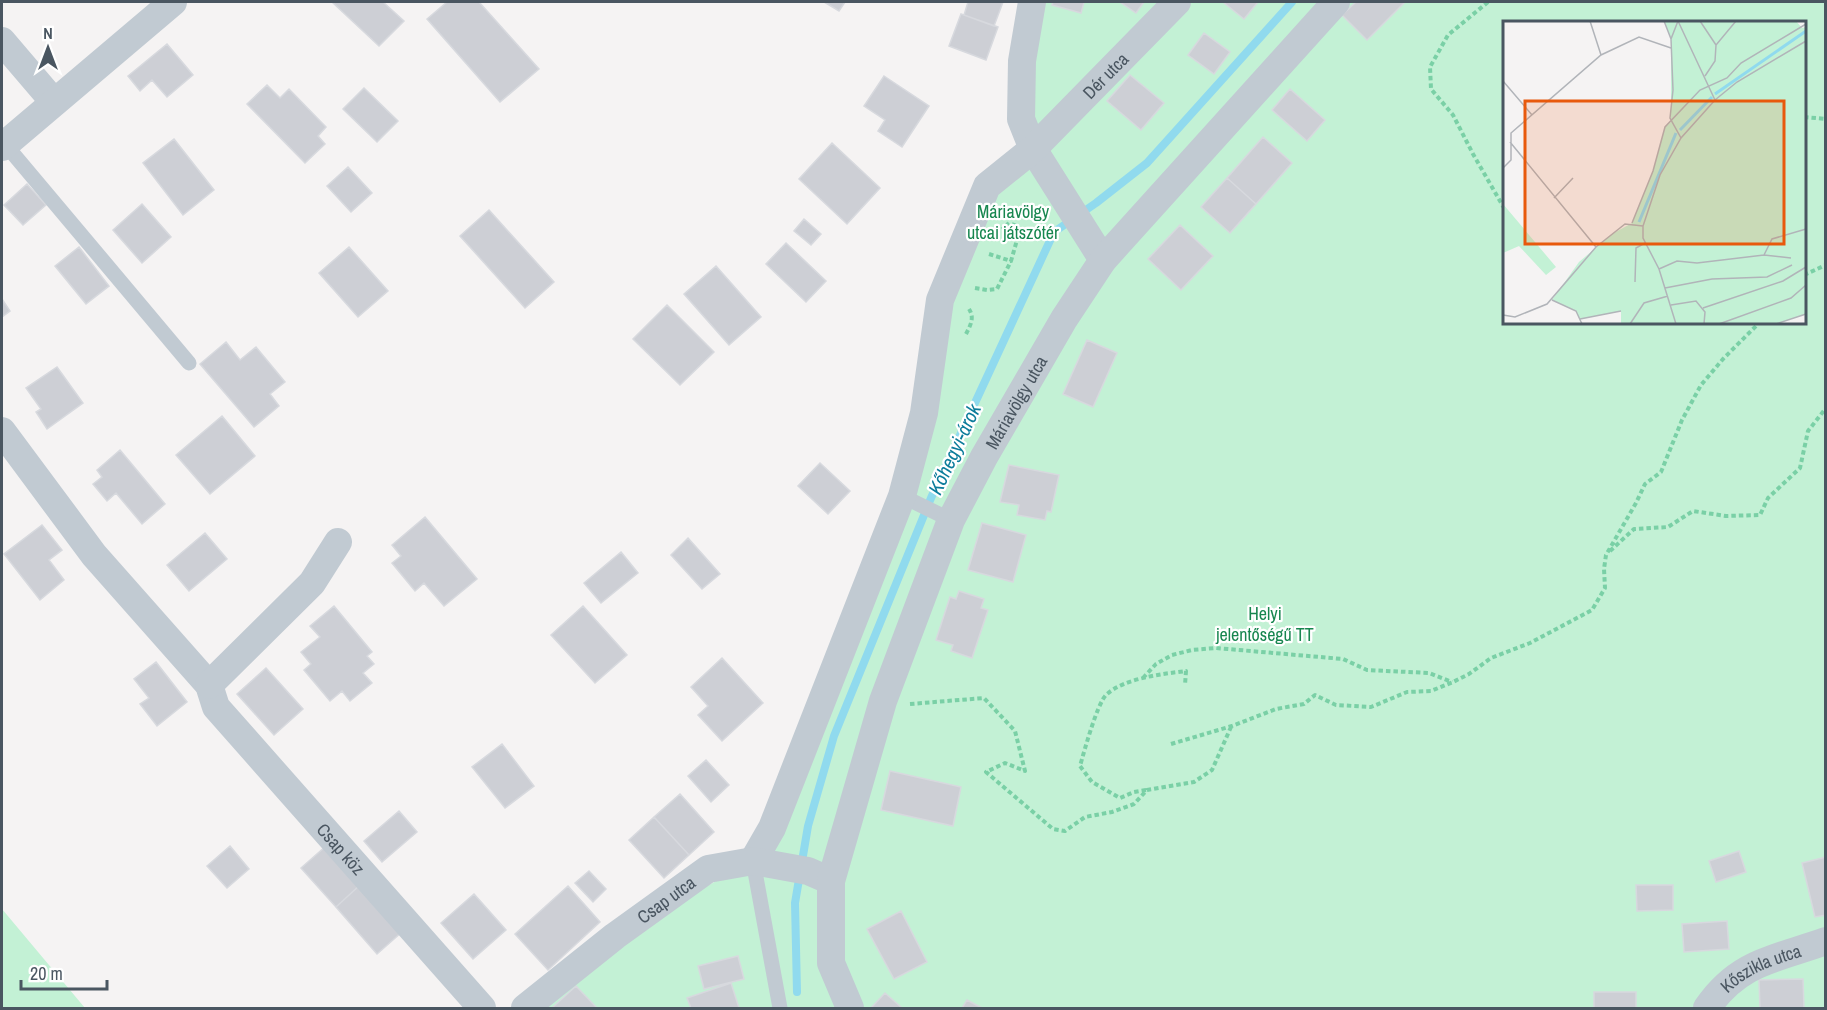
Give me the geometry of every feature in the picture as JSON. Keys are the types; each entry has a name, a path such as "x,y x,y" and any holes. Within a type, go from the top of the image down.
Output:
{"street":[{"path":"3,146 173,2"},
{"path":"1032,2 1022,61 1021,119 1033,149 1103,260"},
{"name":"Dér utca","path":"1033,149 1177,2"},
{"name":"Máriavölgy utca","path":"843,1006 831,963 819,876 883,701 942,515 984,457 1058,328 1103,260 1336,2"},
{"path":"2,41 54,102"},
{"path":"765,863 772,828 908,499 924,413 940,300 987,186 1033,149"},
{"name":"Csap köz","path":"2,430 94,555 209,685 216,707 482,1008"},
{"path":"209,685 312,583 338,542"},
{"name":"Csap utca","path":"525,1008 615,936 708,869 765,863 819,876"},
{"name":"Kőszikla utca","path":"1707,1008 1718,992 1742,972 1760,962 1826,941"}],"lane":[{"path":"3,146 189,363"},
{"path":"908,499 942,515"},
{"path":"765,863 780,1008"}],"path":[{"path":"1488,2 1448,35 1430,67 1431,89 1453,115 1503,206"},
{"path":"1806,117 1826,119"},
{"path":"969,288 997,289 1011,261 1017,240 1017,226 1009,223 1001,229"},
{"path":"984,252 1011,261"},
{"path":"1806,274 1826,265"},
{"path":"1171,744 1232,726 1276,709 1304,704 1315,695 1336,705 1371,707 1407,692 1431,691 1469,674 1491,658 1530,643 1592,610 1605,588 1606,555 1645,484 1661,472 1682,420 1701,385 1758,324"},
{"path":"1606,555 1634,529 1668,527 1693,512 1726,516 1760,515 1767,498 1800,468 1808,431 1826,408"},
{"path":"1143,678 1156,664 1172,655 1216,648 1343,659 1367,670 1429,674 1453,682"},
{"path":"1185,685 1186,671 1157,674 1119,687 1105,696 1080,766 1092,782 1120,798 1134,792 1194,782 1212,770 1232,726"},
{"path":"883,701 896,705 984,698 1015,731 1025,771 1005,763 986,772 1053,829 1065,831 1085,818 1134,804 1147,790"}],"green space":[{"name":"Helyi jelentőségű TT","path":"1032,2 1825,2 1825,1008 525,1008 615,936 753,861 902,496 940,300 987,186 1033,149"},
{"path":"2,909 85,1008 2,1008"}],"building":[{"path":"332,2 383,2 404,21 379,46"},
{"path":"447,2 479,2 539,69 500,102 427,19"},
{"path":"824,2 845,2 839,11"},
{"path":"968,2 1003,2 994,26 964,15"},
{"path":"1053,2 1084,2 1081,13 1052,5"},
{"path":"1120,2 1144,2 1136,13"},
{"path":"1223,2 1258,2 1244,19"},
{"path":"1356,2 1405,2 1367,40 1342,15"},
{"path":"961,14 998,27 986,60 949,46"},
{"path":"1204,33 1230,52 1214,74 1188,55"},
{"path":"167,44 193,75 167,97 152,80 140,91 128,76"},
{"path":"1130,75 1164,103 1141,130 1107,101"},
{"path":"884,76 929,106 902,147 878,131 885,120 864,106"},
{"path":"267,85 280,98 289,89 326,127 318,136 325,144 305,163 247,104"},
{"path":"364,88 398,121 377,142 343,109"},
{"path":"1290,89 1325,120 1307,141 1272,110"},
{"path":"1263,137 1292,163 1256,204 1227,178"},
{"path":"174,139 214,190 183,215 143,163"},
{"path":"832,143 880,188 847,224 799,179"},
{"path":"348,167 372,193 351,212 327,186"},
{"path":"1227,178 1256,204 1230,233 1201,207"},
{"path":"27,184 46,205 23,225 4,205"},
{"path":"142,204 171,237 142,263 113,230"},
{"path":"489,210 554,282 525,308 460,236"},
{"path":"804,219 821,234 811,245 794,231"},
{"path":"1180,225 1213,256 1181,290 1148,259"},
{"path":"786,243 826,281 806,302 766,264"},
{"path":"79,247 109,286 86,304 55,266"},
{"path":"349,247 388,291 358,317 319,273"},
{"path":"716,266 761,317 729,345 684,294"},
{"path":"2,299 10,311 2,317"},
{"path":"667,305 714,352 680,385 633,339"},
{"path":"1087,340 1117,353 1093,407 1063,394"},
{"path":"226,342 240,360 256,347 285,382 270,394 279,406 254,427 200,364"},
{"path":"57,367 83,403 47,429 36,412 41,409 26,388"},
{"path":"222,416 255,456 210,494 176,455"},
{"path":"120,450 165,504 142,524 116,493 107,501 93,484 102,477 97,470"},
{"path":"820,463 850,491 828,514 798,486"},
{"path":"1009,465 1059,475 1051,512 1047,511 1045,520 1017,515 1019,505 1000,502"},
{"path":"425,517 477,579 444,606 424,583 415,591 392,563 401,556 392,545"},
{"path":"982,523 1026,535 1013,582 968,570"},
{"path":"42,525 62,550 49,560 64,580 40,600 4,554"},
{"path":"205,533 227,559 189,591 167,565"},
{"path":"688,538 720,574 702,589 671,555"},
{"path":"621,552 638,573 601,603 584,583"},
{"path":"959,591 984,599 981,608 988,610 972,658 951,651 953,645 936,640 950,597 956,599"},
{"path":"334,606 372,652 367,656 374,664 363,673 372,683 350,701 342,691 330,701 304,670 311,664 301,652 320,637 310,626"},
{"path":"583,606 627,655 595,683 551,635"},
{"path":"722,658 763,703 722,741 698,715 708,706 691,687"},
{"path":"156,662 187,702 157,726 140,704 149,698 134,679"},
{"path":"266,668 303,709 274,735 237,694"},
{"path":"502,744 534,786 505,808 472,767"},
{"path":"706,760 729,785 711,802 688,776"},
{"path":"890,771 961,787 953,826 881,810"},
{"path":"680,794 714,832 689,855 654,817"},
{"path":"399,811 417,832 382,862 364,841"},
{"path":"654,817 689,855 664,878 629,840"},
{"path":"230,846 249,869 227,888 207,866"},
{"path":"326,846 360,885 336,907 301,868"},
{"path":"1739,851 1746,872 1716,882 1709,861"},
{"path":"1826,857 1826,915 1815,917 1802,863"},
{"path":"589,871 606,889 593,902 575,883"},
{"path":"360,885 402,932 377,954 336,907"},
{"path":"1636,885 1673,885 1673,910 1637,911"},
{"path":"568,886 600,922 548,970 515,934"},
{"path":"474,894 506,930 473,959 441,923"},
{"path":"901,911 927,962 894,979 867,929"},
{"path":"1727,921 1729,949 1684,952 1682,924"},
{"path":"738,956 744,979 704,989 698,966"},
{"path":"1803,979 1804,1008 1760,1008 1759,980"},
{"path":"731,983 739,1008 691,1008 687,998"},
{"path":"576,986 597,1008 552,1008"},
{"path":"1594,992 1636,992 1636,1008 1594,1008"},
{"path":"885,993 902,1008 871,1008"},
{"path":"967,1000 982,1008 962,1008"}],"waterway":[{"name":"Kőhegyi-árok","path":"797,992 795,903 808,826 834,736 931,498 1054,232 1147,163 1292,2"}],"park label":[{"name":"Máriavölgy utcai játszótér","path":"1013,221"}]}
